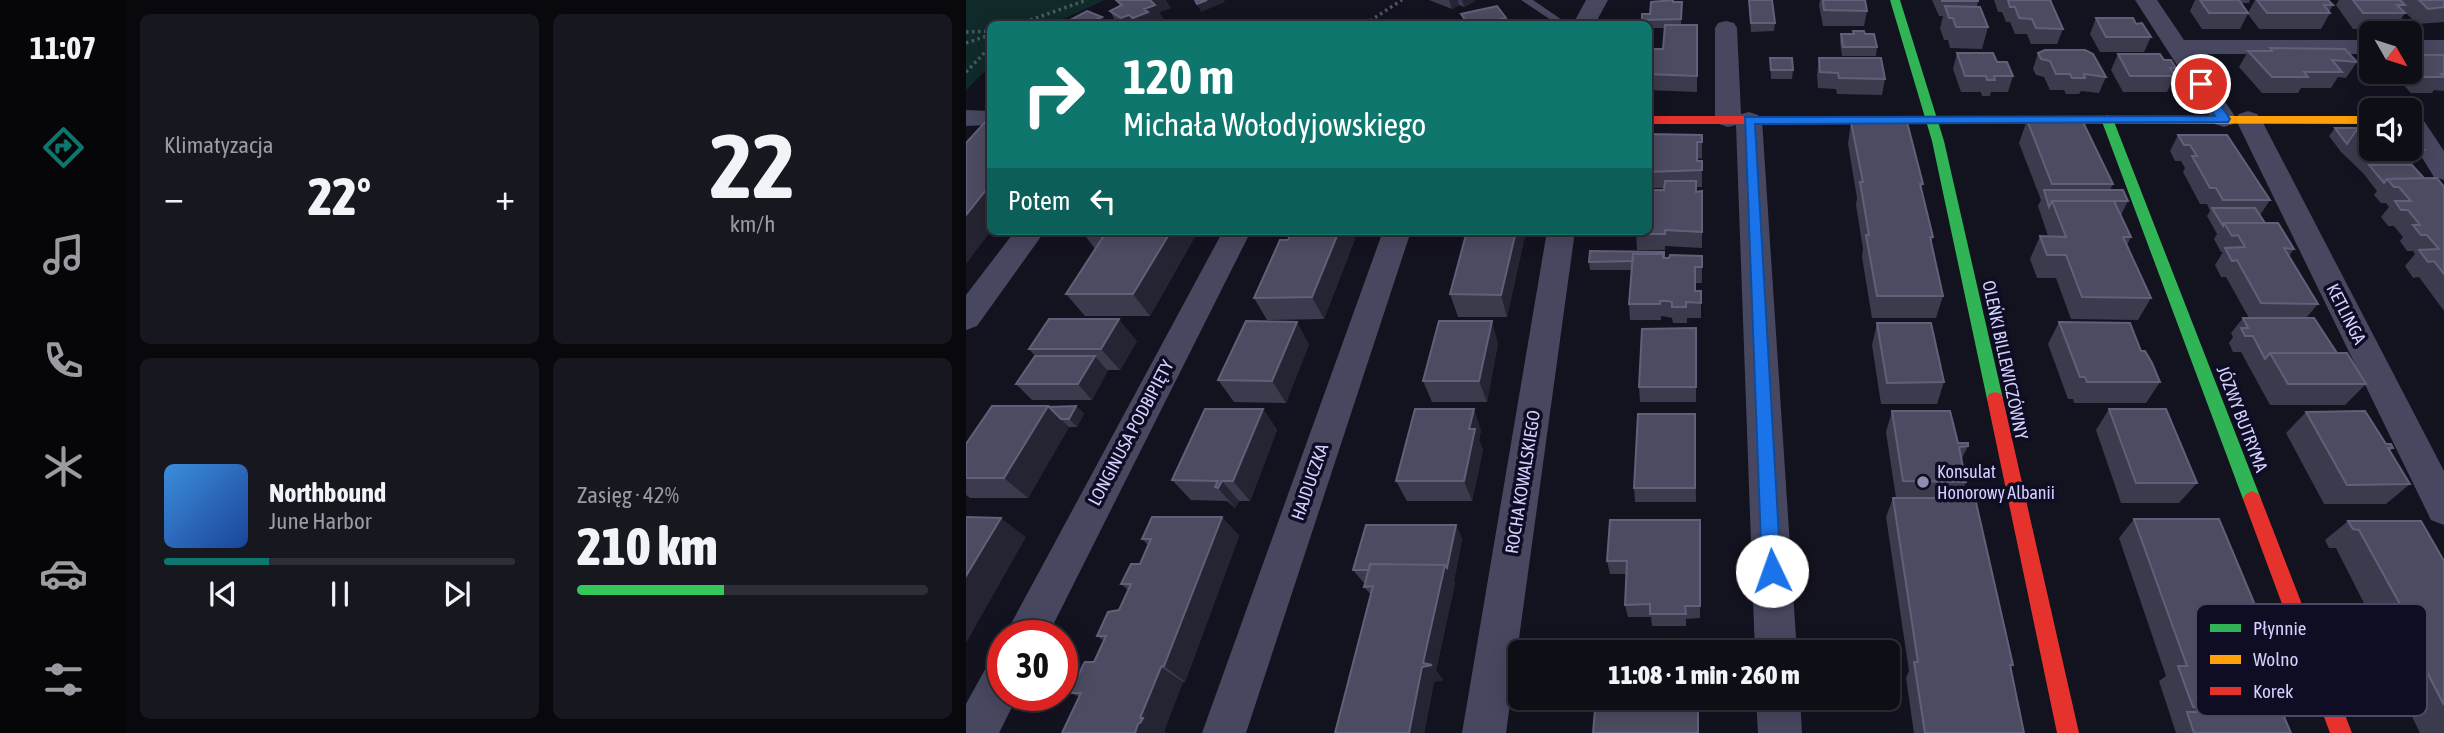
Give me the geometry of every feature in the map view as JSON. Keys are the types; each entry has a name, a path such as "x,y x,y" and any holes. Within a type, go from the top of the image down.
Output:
{"street":[{"path":"1586,21 1597,0"},
{"name":"OLEŃKI BILLEWICZÓWNY","path":"1895,0 1938,141 2068,733"},
{"name":"KETLINGA","path":"2146,0 2177,47 2236,119 2444,509"},
{"path":"1726,28 1738,120 1775,640"},
{"path":"2177,47 2359,47"},
{"path":"2422,47 2444,47"},
{"path":"966,118 987,118"},
{"name":"JÓZWY BUTRYMA","path":"2107,119 2292,604"},
{"path":"1652,120 2359,120"},
{"path":"2422,120 2444,120"},
{"path":"2422,138 2444,171"},
{"path":"966,318 1028,235"},
{"name":"LONGINUSA PODBIPIĘTY","path":"1034,620 1235,235"},
{"name":"HAJDUCZKA","path":"1224,733 1396,235"},
{"name":"ROCHA KOWALSKIEGO","path":"1484,733 1560,235"},
{"path":"975,733 987,710"},
{"path":"1779,710 1780,733"},
{"name":"JÓZWY BUTRYMA","path":"2335,716 2341,733"}],"lane":[{"path":"1526,0 1558,21"}],"path":[{"path":"1027,21 1087,0"},
{"path":"1370,21 1402,0"},
{"path":"966,32 987,33"},
{"path":"966,43 987,34"},
{"path":"966,72 987,50"}],"green space":[{"path":"966,0 1105,0 1059,21 987,21 987,69 966,90"}],"building":[{"path":"1116,0 1150,0 1155,5 1144,9 1148,12 1133,18 1129,15 1121,18 1110,11 1122,5"},
{"path":"1749,0 1772,0 1775,23 1751,23"},
{"path":"1823,0 1865,0 1867,11 1824,10"},
{"path":"1978,0 1978,1 1942,1"},
{"path":"2008,0 2050,0 2063,29 2036,28 2032,19 2019,18 2015,7 2010,7"},
{"path":"2200,0 2239,0 2248,13 2209,13"},
{"path":"2257,0 2328,0 2333,5 2324,5 2330,13 2267,13"},
{"path":"2353,0 2400,0 2405,5 2397,5 2405,13 2363,13"},
{"path":"2419,0 2444,0 2444,7 2428,9"},
{"path":"1651,2 1682,2 1681,19 1642,20 1642,14 1650,14"},
{"path":"1497,6 1506,18 1466,21 1461,14"},
{"path":"1945,6 1980,7 1988,27 1956,27"},
{"path":"1087,11 1102,17 1093,21 1072,19"},
{"path":"2096,18 2133,18 2136,24 2142,23 2151,37 2106,37"},
{"path":"1665,25 1697,25 1697,76 1652,74 1652,49 1663,49"},
{"path":"1853,31 1874,34 1877,47 1843,47 1841,34 1854,34"},
{"path":"2270,48 2345,49 2357,62 2332,60 2342,72 2304,72 2308,77 2272,77 2248,51 2272,51"},
{"path":"2045,50 2085,50 2093,54 2106,77 2084,74 2085,78 2072,78 2070,74 2056,74 2050,61 2041,59 2038,53"},
{"path":"1957,53 1993,53 1997,62 2007,62 2013,76 1994,76 1995,80 1987,80 1986,76 1965,76"},
{"path":"2118,54 2160,54 2164,60 2171,60 2176,68 2170,68 2175,76 2130,76"},
{"path":"2422,55 2444,55 2444,74 2441,74 2444,77 2422,77"},
{"path":"1770,58 1792,58 1793,70 1771,70"},
{"path":"1819,58 1881,58 1885,79 1839,78 1838,73 1820,72"},
{"path":"987,120 987,189 966,215 966,143"},
{"path":"2027,120 2082,120 2113,184 2052,184"},
{"path":"1851,122 1907,122 1923,184 1920,184 1943,296 1877,296 1866,235 1869,235 1860,182 1863,182"},
{"path":"2335,128 2359,128 2357,129 2347,144"},
{"path":"1652,134 1702,135 1702,142 1697,142 1697,161 1702,161 1702,170 1652,172"},
{"path":"2178,135 2227,135 2270,200 2223,200 2216,188 2210,188 2192,156 2197,156 2190,145 2184,145"},
{"path":"2369,165 2412,165 2424,178 2387,179 2384,183"},
{"path":"2437,178 2444,187 2444,274 2434,261 2428,262 2419,250 2439,249 2427,235 2421,235 2413,225 2420,225 2408,210 2401,210 2395,201 2411,201 2399,187 2394,187 2387,179"},
{"path":"1665,181 1696,181 1696,192 1702,191 1702,232 1665,230 1665,234 1652,234 1652,190 1664,190"},
{"path":"2044,190 2123,190 2128,201 2052,201 2049,207"},
{"path":"2052,201 2114,201 2131,237 2123,237 2151,298 2082,297 2066,255 2047,255 2040,236 2066,237"},
{"path":"2212,208 2255,208 2265,223 2224,223 2223,226"},
{"path":"2224,223 2278,223 2294,249 2284,248 2318,304 2261,303 2237,260 2232,261 2225,248 2245,247 2238,235 2232,236"},
{"path":"1104,235 1169,235 1133,294 1066,294"},
{"path":"1290,235 1337,235 1312,297 1254,298 1280,240 1288,240"},
{"path":"1466,235 1515,235 1501,295 1450,294"},
{"path":"1590,251 1664,252 1664,258 1663,254 1633,254 1633,261 1589,262"},
{"path":"1633,254 1663,254 1663,258 1669,258 1670,255 1702,256 1702,267 1695,267 1695,291 1701,291 1701,303 1686,302 1686,307 1672,307 1672,302 1668,301 1660,301 1660,304 1629,304"},
{"path":"2243,318 2314,318 2337,353 2270,353 2265,359 2253,336 2245,336 2241,328 2248,328"},
{"path":"1049,319 1119,319 1101,349 1029,349"},
{"path":"1246,321 1297,322 1272,381 1218,380"},
{"path":"1439,321 1492,321 1479,381 1423,381"},
{"path":"2059,322 2130,323 2141,351 2145,351 2160,382 2087,382 2085,377 2080,377"},
{"path":"1877,323 1931,323 1944,382 1887,383"},
{"path":"1696,328 1696,387 1639,387 1642,329"},
{"path":"2270,353 2347,353 2366,384 2288,384"},
{"path":"1035,356 1095,356 1078,384 1016,384"},
{"path":"992,406 1048,406 1004,478 966,478 966,444"},
{"path":"1076,406 1069,419 1061,419 1049,407"},
{"path":"1205,409 1263,409 1233,481 1222,481 1218,488 1215,487 1218,481 1172,480"},
{"path":"1415,409 1474,409 1469,429 1475,429 1464,481 1396,481"},
{"path":"2109,409 2166,409 2197,483 2136,483"},
{"path":"1892,411 1950,411 1958,443 1968,443 1968,446 1959,447 1966,482 1903,481"},
{"path":"2365,411 2386,444 2391,444 2393,448 2388,448 2410,484 2347,485 2306,412"},
{"path":"1638,414 1695,414 1695,488 1634,488"},
{"path":"1893,498 1975,498 2013,665 2010,665 2024,733 1925,733 1914,662 1918,662"},
{"path":"966,517 1001,518 966,576"},
{"path":"1152,517 1222,517 1135,733 1062,733 1072,711 1078,711 1081,693 1078,693 1078,677 1083,665 1085,662 1094,662 1106,636 1097,636 1108,612 1119,610 1131,584 1121,584 1131,564 1140,564 1151,539 1142,539"},
{"path":"2134,519 2219,519 2255,604 2196,604 2196,707 2193,707 2178,666 2187,666"},
{"path":"1610,520 1700,520 1700,606 1685,606 1686,614 1650,614 1650,604 1625,605 1627,561 1607,561"},
{"path":"2348,521 2421,521 2444,561 2444,705 2427,672 2427,604 2400,604 2359,530 2353,529"},
{"path":"1366,525 1456,525 1447,568 1445,565 1370,564 1369,570 1353,570"},
{"path":"1370,564 1445,565 1423,663 1432,665 1422,667 1409,733 1335,733 1373,586 1364,587"},
{"path":"1595,710 1698,710 1698,733 1593,733"},
{"path":"2187,712 2196,712 2196,716 2284,716 2291,733 2194,733"}],"traffic: fast":[{"path":"1895,0 1938,141 1995,399"},
{"path":"2107,119 2252,499"}],"traffic: slow":[{"path":"1912,120 2359,120"}],"traffic: jam":[{"path":"1652,120 1912,120"},
{"path":"1995,399 2068,733"},
{"path":"2252,499 2292,604"},
{"path":"2335,716 2341,733"}],"place":[{"name":"Konsulat Honorowy Albanii","path":"1923,482"}],"route":[{"path":"1772,571 1749,120 2224,119 2201,84"}]}
